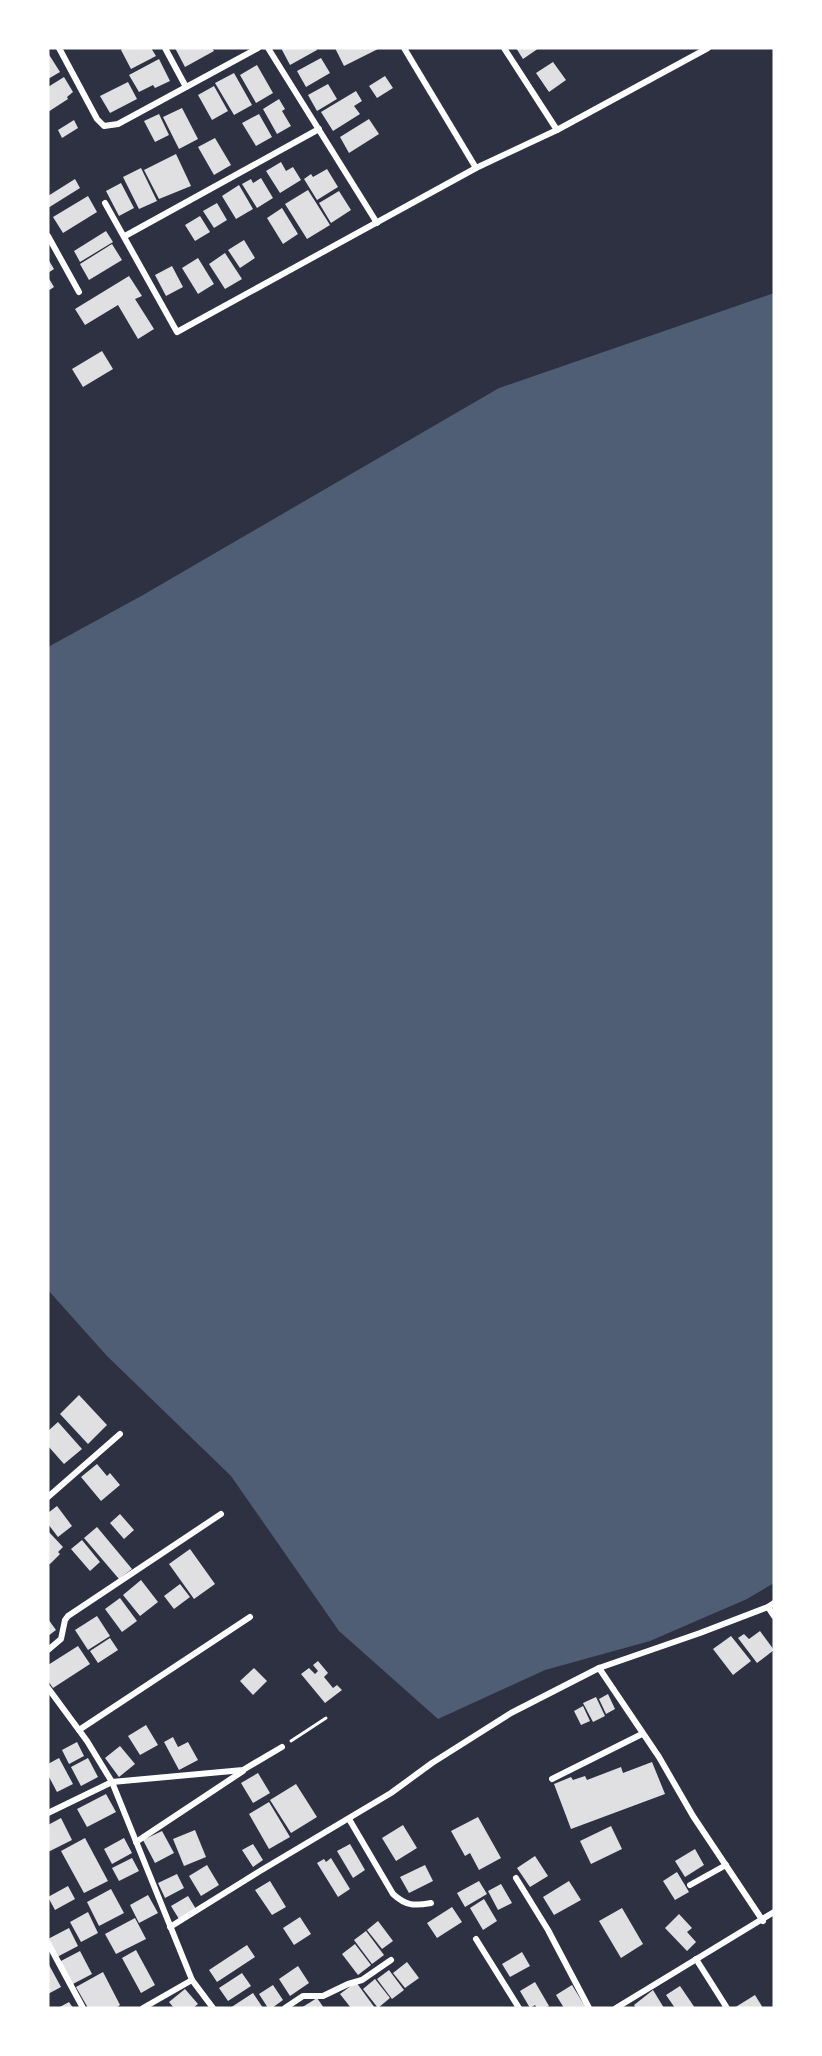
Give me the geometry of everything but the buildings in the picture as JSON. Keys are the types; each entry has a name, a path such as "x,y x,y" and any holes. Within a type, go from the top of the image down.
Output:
{"street":[{"path":"59,48 97,119 104,126 118,124 258,48"},
{"path":"165,48 186,87"},
{"path":"268,48 377,223"},
{"path":"404,48 476,168"},
{"path":"504,48 557,130"},
{"path":"105,203 177,332 476,168 557,130 708,48"},
{"path":"124,236 319,129"},
{"path":"48,236 79,292"},
{"path":"48,1497 120,1434"},
{"path":"48,1650 61,1639 68,1616 221,1514"},
{"path":"170,1927 391,1793 432,1763 511,1713 599,1668 700,1633 774,1603"},
{"path":"768,1607 774,1616"},
{"path":"79,1730 250,1617"},
{"path":"599,1668 659,1757 693,1816 763,1921"},
{"path":"49,1691 79,1730 112,1782 192,1980 213,2008"},
{"path":"552,1779 642,1734"},
{"path":"136,1842 243,1770 282,1747"},
{"path":"48,1813 112,1782 243,1770"},
{"path":"349,1819 393,1894 402,1903 413,1906 431,1903"},
{"path":"690,1885 726,1865"},
{"path":"516,1878 548,1930 589,2008"},
{"path":"616,2008 763,1921 774,1912"},
{"path":"476,1939 519,2008"},
{"path":"48,1943 83,2008"},
{"path":"696,1959 727,2008"},
{"path":"285,2008 303,1996 322,1996 362,1980 391,1960"},
{"path":"143,2008 192,1980"}],"path":[{"path":"282,1747 326,1718"}],"water":[{"path":"774,293 774,1583 747,1599 650,1641 545,1670 438,1719 339,1631 231,1476 107,1356 48,1290 48,647 143,595 499,388"}]}
